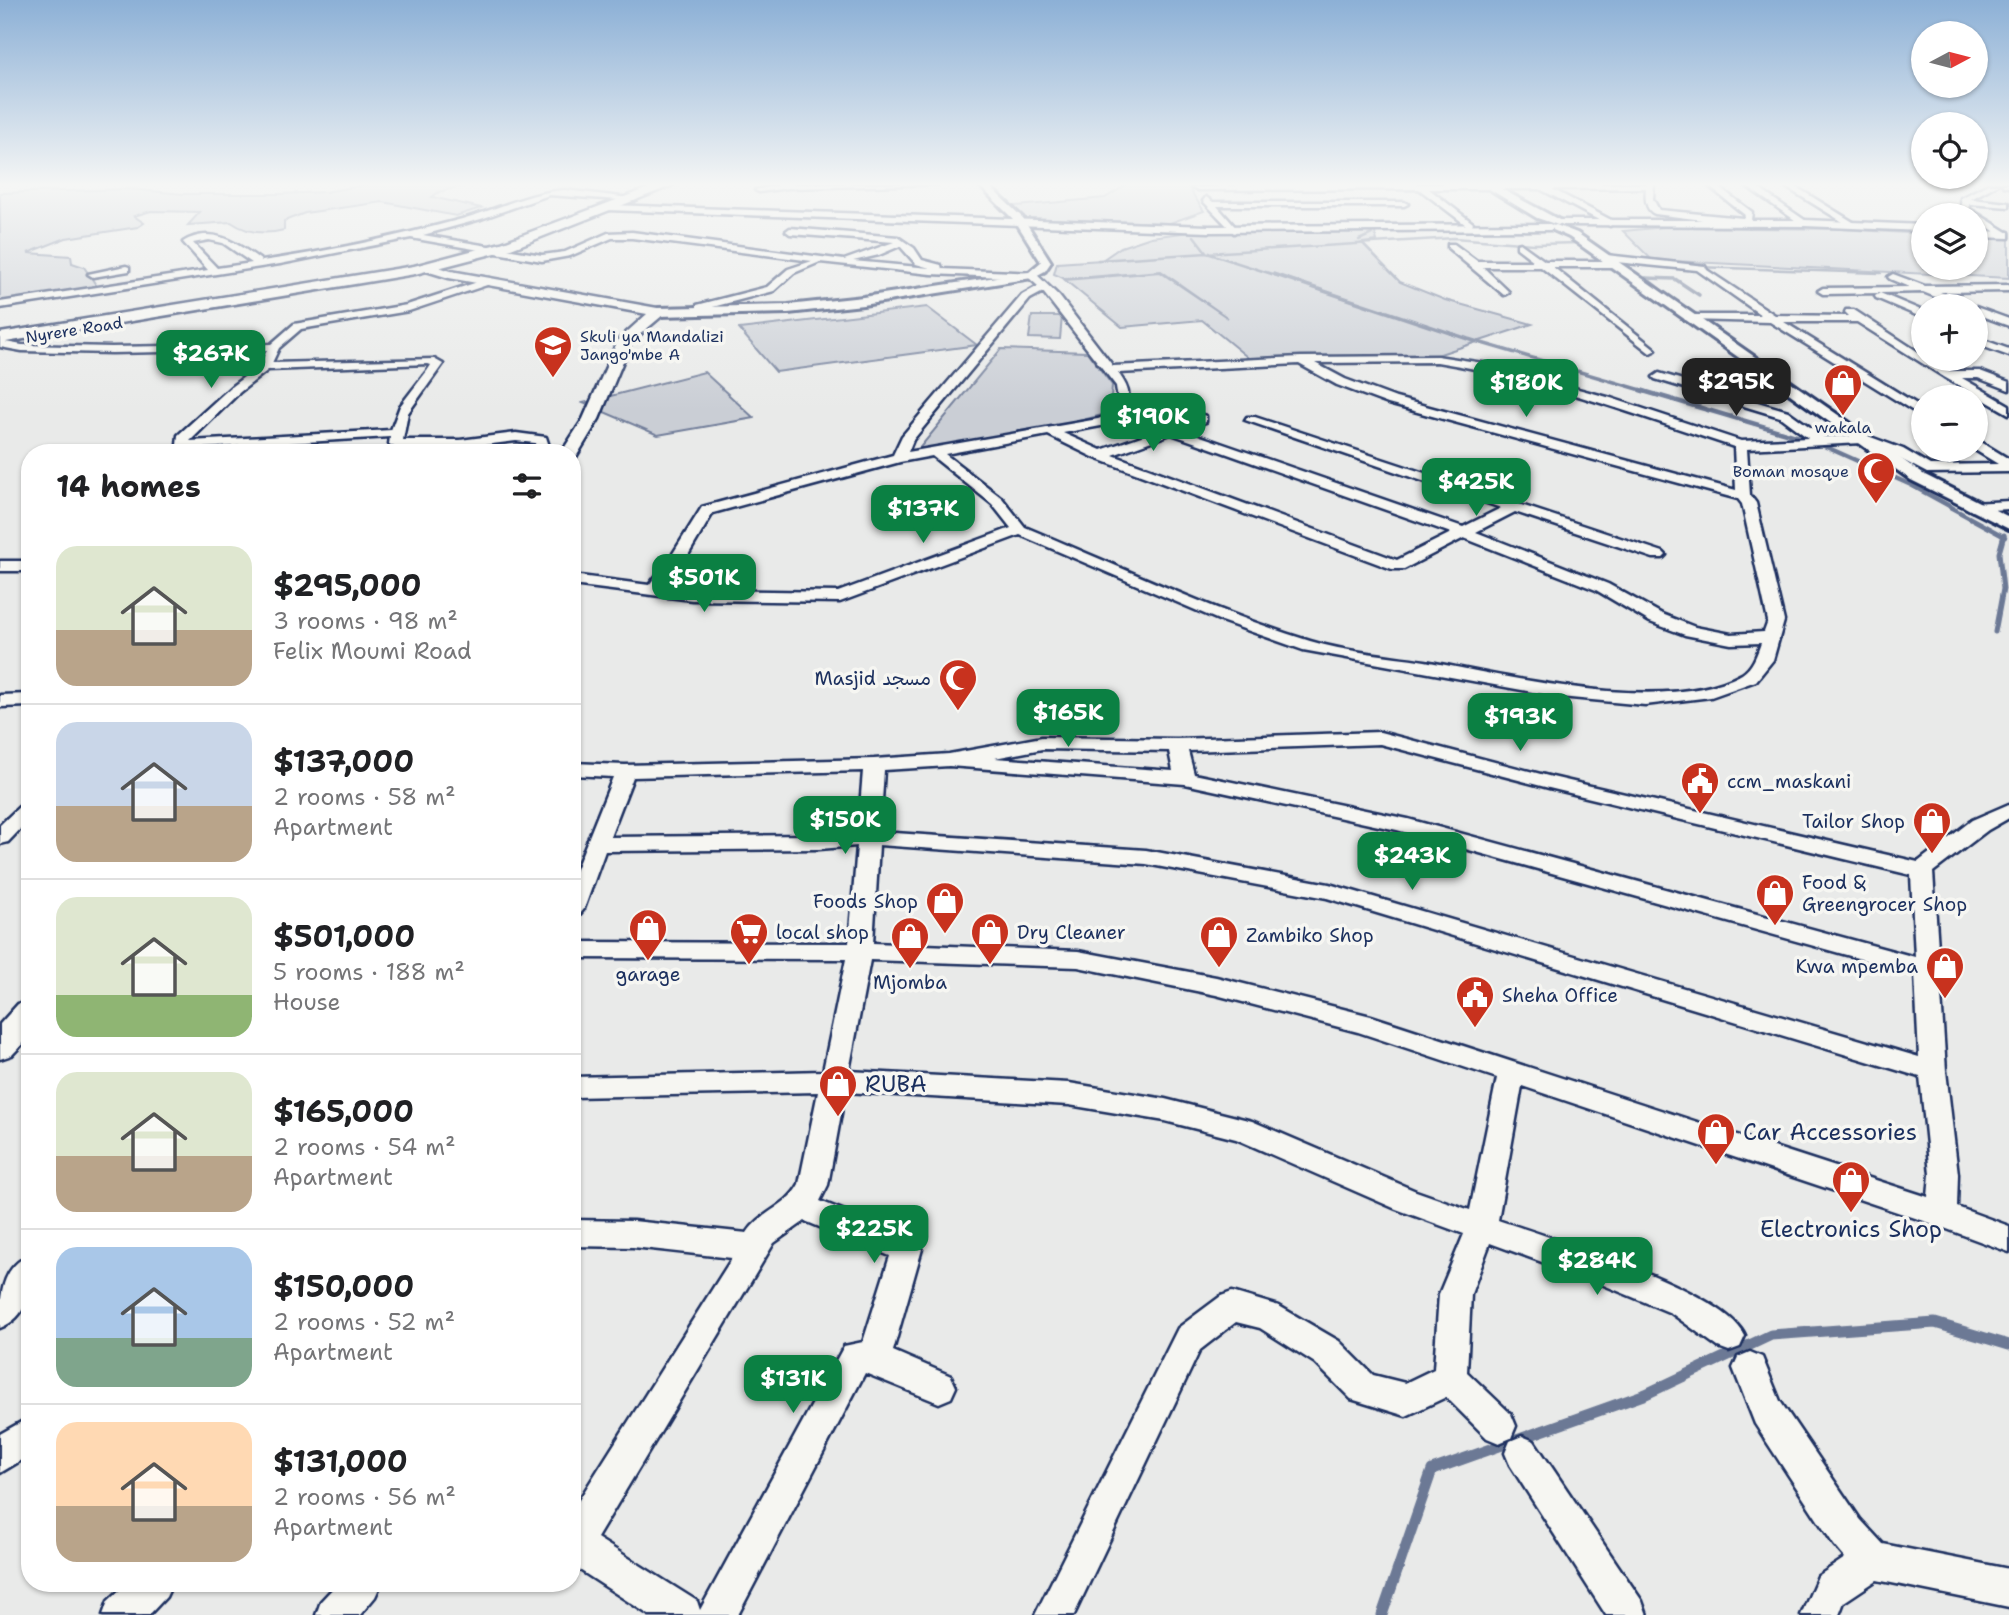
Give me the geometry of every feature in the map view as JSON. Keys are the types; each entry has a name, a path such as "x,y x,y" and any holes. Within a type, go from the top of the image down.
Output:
{"main road":[{"name":"Nyrere Road","path":"0,341 383,277 462,259"},
{"path":"431,268 657,312"},
{"path":"576,444 591,419 625,340 657,312"},
{"path":"0,1046 21,1023"}],"street":[{"path":"203,259 215,272"},
{"path":"253,259 260,264"},
{"path":"0,304 284,259"},
{"path":"755,259 757,264 770,259"},
{"path":"652,592 679,557 707,510 899,458 1101,422 1116,416 1124,401 1122,386 1111,370 1032,275 910,271 804,259"},
{"path":"701,307 738,295 771,290 780,274 808,265 846,259"},
{"path":"657,312 774,309 863,301 1032,275 1041,270 1046,262 1044,259"},
{"path":"1469,259 1504,292"},
{"path":"1536,259 1650,350"},
{"path":"1610,261 1917,477 2009,524"},
{"path":"1475,264 1610,261 1700,267 1738,296 1911,405"},
{"path":"910,271 910,265 919,262 967,274"},
{"path":"103,289 90,268 127,269"},
{"path":"1893,277 1936,294"},
{"path":"1973,280 2009,295"},
{"path":"184,444 183,438 236,389 265,367 274,346 298,326 409,308 490,281"},
{"path":"899,458 907,439 1026,297 1044,287"},
{"path":"2009,288 1823,291 1860,319 2009,410"},
{"path":"1872,292 1911,310"},
{"path":"1988,315 2009,323"},
{"path":"1689,318 1860,319"},
{"path":"0,341 22,348 112,350 274,346"},
{"path":"1988,345 2009,353"},
{"path":"1111,370 1396,357 1461,361 1606,401 1740,445 1863,439 1898,452 1947,480 2009,479"},
{"path":"1301,360 1341,382 1392,401 1744,496"},
{"path":"265,367 408,361 437,364 398,423 396,444"},
{"path":"1948,375 2009,376"},
{"path":"1658,377 1784,414 1817,442"},
{"path":"1988,377 2009,386"},
{"path":"1100,455 1202,419"},
{"path":"1251,420 1658,555"},
{"path":"1171,430 1462,532 1602,587 1656,618 1691,631 1731,639 1773,637"},
{"path":"1052,432 1100,455 1398,566 1516,506"},
{"path":"202,444 398,433"},
{"path":"489,444 529,437 541,440 542,444"},
{"path":"1022,437 1049,443 1075,443"},
{"path":"935,452 997,501 1020,530 1227,617 1308,646 1560,691 1645,699 1704,693 1750,677 1764,660 1773,637 1776,621 1749,503 1744,496 1740,445"},
{"path":"1988,453 2009,466"},
{"path":"1927,469 2009,466"},
{"path":"1972,507 2009,505"},
{"path":"581,581 692,595 840,597 1020,530"},
{"path":"0,566 21,566"},
{"path":"1,702 21,701"},
{"path":"1020,757 1042,743 1177,745 1380,738 1549,782 1922,870"},
{"path":"1177,745 1185,778"},
{"path":"581,769 625,771 874,765 1020,757 1185,778 1400,824 1929,969"},
{"path":"581,1531 763,1234 802,1207 813,1185 860,951 874,765"},
{"path":"581,886 625,771"},
{"path":"1922,870 1980,825 2009,810"},
{"path":"0,836 21,816"},
{"path":"597,844 819,842 868,838 1146,857 1317,888 1933,1071"},
{"path":"1922,870 1933,1071 1944,1174 1942,1214"},
{"path":"581,950 860,951 1079,959 1216,986 1362,1023 1942,1214 2009,1239"},
{"path":"1511,1073 1482,1226 1455,1293 1450,1378 1511,1439 1628,1615"},
{"path":"581,1087 836,1081 1069,1094 1165,1110 1242,1129 1406,1200 1482,1226 1682,1303 1730,1336"},
{"path":"802,1207 907,1249 874,1359"},
{"path":"581,1233 633,1234 755,1247"},
{"path":"0,1313 21,1282"},
{"path":"1054,1615 1189,1339 1232,1306 1268,1316 1327,1352 1363,1388 1406,1400 1450,1378"},
{"path":"717,1615 856,1357 874,1359 939,1387"},
{"path":"1750,1368 1768,1412 1847,1532 1873,1561 2009,1588"},
{"path":"0,1455 21,1440"},
{"path":"581,1549 683,1615"},
{"path":"1820,1615 1831,1588 1873,1561"},
{"path":"122,1615 145,1592"},
{"path":"335,1615 355,1592"}],"shaded area":[{"path":"0,259 71,259 72,263 84,267 98,288 0,303"},
{"path":"1378,259 1400,282 1445,300 1532,324 1431,357 1333,356 1252,361 1202,320 1122,327 1065,280 1160,272 1228,318 1161,271 1065,279 1054,274 1057,263 1102,260"},
{"path":"1651,259 1911,259 1911,273 1652,260"},
{"path":"1988,259 2009,259 2009,278 1988,277"},
{"path":"927,307 977,345 776,372 739,329"},
{"path":"1032,316 1062,316 1060,339 1029,338"},
{"path":"1001,349 1087,352 1112,385 1110,413 1044,430 917,451"},
{"path":"704,372 754,418 658,435 583,403"}],"waterway":[{"path":"1098,260 1108,259"},
{"path":"1227,259 1278,276"},
{"path":"1620,263 1656,265"},
{"path":"1696,267 1881,273"},
{"path":"1273,274 1468,339 1645,391"},
{"path":"1676,302 1646,278 1675,279 1699,295"},
{"path":"1640,390 1813,441 1911,485 1953,508"},
{"path":"1950,507 2004,536"},
{"path":"1995,632 2003,589 1999,553 2004,536"},
{"path":"1382,1615 1432,1470 1646,1394 1771,1335 1935,1323 2009,1345"}],"place":[{"name":"Skuli ya Mandalizi Jango'mbe A","path":"553,379"},
{"name":"wakala","path":"1843,417"},
{"name":"Boman mosque","path":"1876,505"},
{"name":"Masjid مسجد","path":"958,712"},
{"name":"ccm_maskani","path":"1700,815"},
{"name":"Tailor Shop","path":"1932,855"},
{"name":"Food & Greengrocer Shop","path":"1775,927"},
{"name":"Foods Shop","path":"945,935"},
{"name":"garage","path":"648,962"},
{"name":"local shop","path":"749,966"},
{"name":"Dry Cleaner","path":"990,966"},
{"name":"Zambiko Shop","path":"1219,969"},
{"name":"Mjomba","path":"910,970"},
{"name":"Kwa mpemba","path":"1945,1000"},
{"name":"Sheha Office","path":"1475,1029"},
{"name":"RUBA","path":"838,1118"},
{"name":"Car Accessories","path":"1716,1166"},
{"name":"Electronics Shop","path":"1851,1214"}]}
